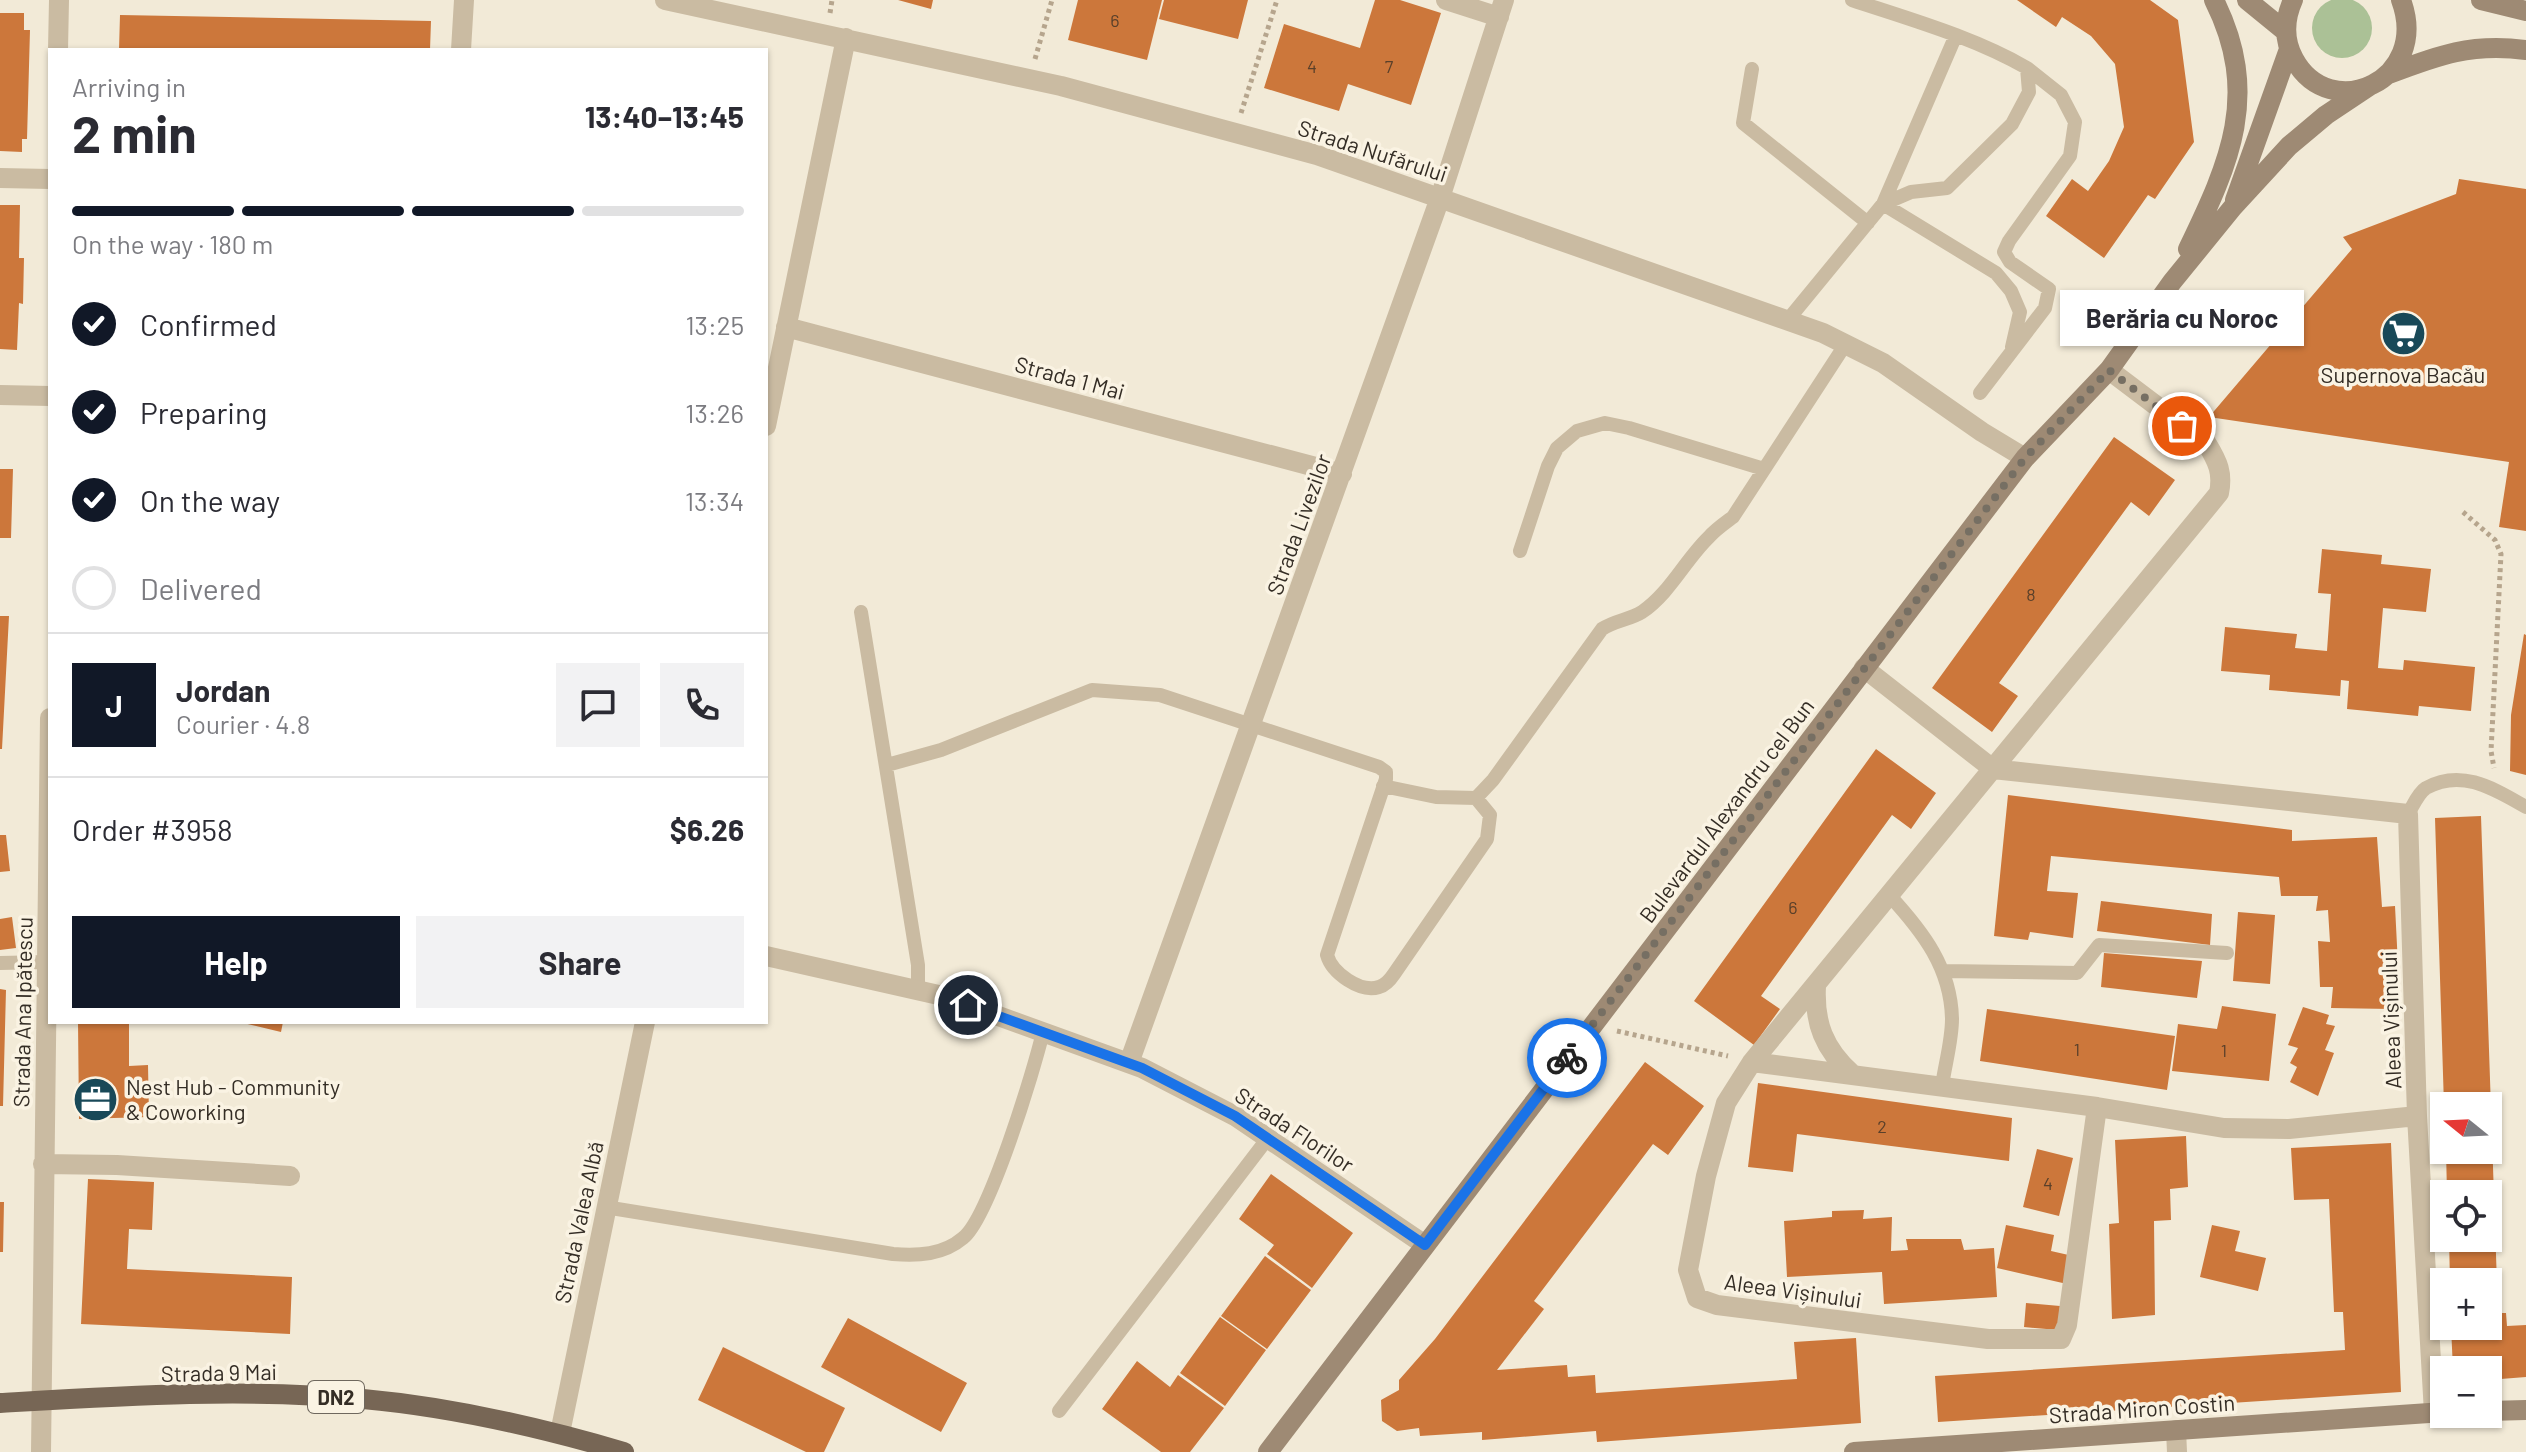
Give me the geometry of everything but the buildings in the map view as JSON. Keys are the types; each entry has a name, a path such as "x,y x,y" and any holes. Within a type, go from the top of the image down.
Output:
{"main road":[{"path":"2172,282 2222,175 2235,128 2239,91 2234,54 2214,0"},
{"path":"2247,0 2287,40 2298,66 2311,80 2330,88 2351,90 2469,48 2526,50"},
{"name":"Bulevardul Alexandru cel Bun","path":"2233,207 2287,40 2288,12 2293,0"},
{"path":"2380,80 2401,58 2408,38 2408,17 2401,0"},
{"path":"2481,0 2526,11"},
{"name":"Bulevardul Alexandru cel Bun","path":"1268,1452 2025,458 2109,370 2172,282 2233,207 2289,146 2326,115 2380,80"},
{"name":"Strada 9 Mai","path":"0,1403 281,1394 363,1399 441,1409 560,1433 624,1452"},
{"path":"2502,1411 2526,1410"},
{"name":"Strada Miron Costin","path":"1854,1452 2430,1414"}],"street":[{"path":"58,48 59,0"},
{"path":"461,48 464,0"},
{"name":"Strada Nufărului","path":"665,0 1030,79 1317,155 1823,333 1883,363 2025,458"},
{"path":"1446,0 1502,8"},
{"name":"Strada Livezilor","path":"1129,1063 1440,198 1502,8"},
{"path":"768,416 846,38"},
{"path":"0,178 48,179"},
{"name":"Strada 1 Mai","path":"786,327 1342,474"},
{"name":"Aleea Vișinului","path":"2097,1107 2067,1325 2061,1339 1988,1339 1717,1305 1697,1298 1688,1270 1706,1176 1726,1103 1752,1062 2219,493 2222,475 2218,461 2207,444 2109,370"},
{"path":"0,395 48,396"},
{"path":"1864,668 1993,769 2408,814"},
{"name":"Aleea Vișinului","path":"1752,1062 2097,1107 2224,1128 2289,1129 2417,1116 2408,814"},
{"name":"Strada Ana Ipătescu","path":"41,1452 48,906"},
{"name":"Strada Florilor","path":"768,956 943,996 1129,1063 1235,1116 1425,1245"},
{"path":"1816,986 1815,1007 1824,1042 1835,1060 1852,1074"},
{"name":"Strada Valea Albă","path":"560,1433 645,1024"},
{"name":"Strada Miron Costin","path":"2417,1116 2435,1356"},
{"path":"43,1164 117,1165 290,1176"},
{"path":"2176,1430 2177,1452"}],"lane":[{"path":"1852,0 1999,52 2027,68 2061,95 2075,122 2070,156 2004,252 2010,262 2049,289 2045,308 1980,393"},
{"path":"1787,321 1883,204 1956,35"},
{"path":"1883,204 1911,192 1947,188 2012,124 2029,92 2027,68"},
{"path":"1752,69 1743,123 1868,223"},
{"path":"1883,204 1996,273 2011,291 2020,312 2011,351"},
{"path":"1383,786 1436,797 1476,798 1493,780 1602,629 1616,619 1642,612 1664,592 1709,536 1733,517 1845,345"},
{"path":"1520,551 1548,466 1557,448 1577,431 1605,423 1764,469"},
{"path":"861,612 918,965 918,991"},
{"path":"887,765 941,750 1092,690 1160,695 1379,767 1386,772 1383,786 1327,955 1334,970 1361,987 1371,988 1387,983 1487,839 1490,815 1476,798"},
{"path":"2408,814 2424,789 2458,778 2489,786 2524,806"},
{"path":"1890,896 1931,945 1947,982 1952,1020 1942,1086"},
{"path":"1943,971 2077,973 2099,945 2227,953"},
{"path":"0,963 47,962"},
{"path":"605,1207 893,1254 918,1256 941,1251 965,1238 991,1191 1043,1032"},
{"path":"1059,1411 1268,1138"}],"path":[{"path":"1030,79 1052,0"},
{"path":"1235,133 1277,0"},
{"path":"2463,512 2495,540 2501,554 2491,751 2494,768 2524,806"},
{"path":"1592,1025 1752,1062"}],"green space":[{"path":"2330,0 2354,0 2370,16 2370,40 2354,56 2330,56 2314,40 2314,16"}],"way so far":[{"path":"1567,1058 2025,458 2109,370 2182,426"}],"place":[{"name":"Supernova Bacău","path":"2403,333"},
{"name":"Berăria cu Noroc","path":"2182,426"},
{"name":"Nest Hub - Community & Coworking","path":"95,1099"}],"route":[{"path":"968,1005 1142,1068 1235,1116 1425,1245 1567,1058"}]}
